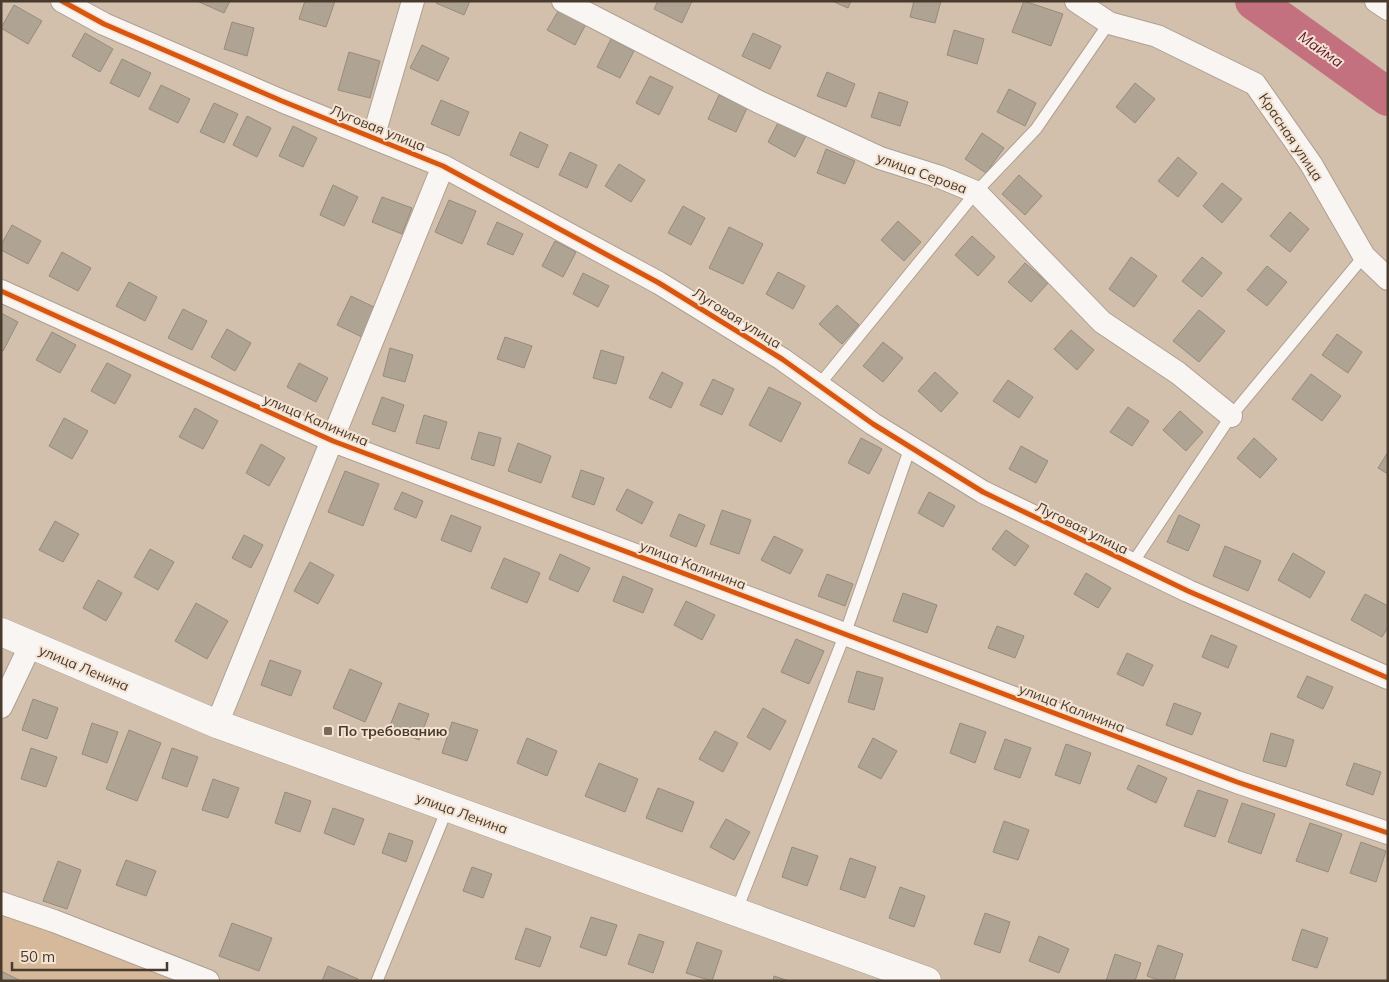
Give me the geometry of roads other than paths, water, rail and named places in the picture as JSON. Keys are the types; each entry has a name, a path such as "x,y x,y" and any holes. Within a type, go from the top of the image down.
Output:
{"street":[{"name":"Луговая улица","path":"62,1 104,24 282,101 444,166 659,283 782,359 910,448 982,492 1188,591 1388,678"},
{"path":"373,138 413,1"},
{"name":"улица Серова","path":"563,1 759,102 880,158 940,177 976,192 1102,322 1178,373 1231,416"},
{"name":"Красная улица","path":"1076,1 1109,22 1157,36 1256,84 1312,164 1364,256 1388,279"},
{"path":"1376,1 1388,9"},
{"path":"218,724 444,166"},
{"name":"улица Калинина","path":"1,291 333,441 1238,782 1388,833"},
{"name":"улица Ленина","path":"1,632 30,646 218,724 927,981"},
{"path":"1,708 30,646"},
{"path":"1,904 54,921 208,981"}],"lane":[{"path":"819,385 976,192 1036,129 1109,22"},
{"path":"1132,564 1231,416 1364,256"},
{"path":"736,912 845,634 910,448"},
{"path":"377,981 448,808"}],"waterway":[{"name":"Майма","path":"1254,1 1388,97"}],"place":[{"name":"По требованию","path":"328,731"}]}
